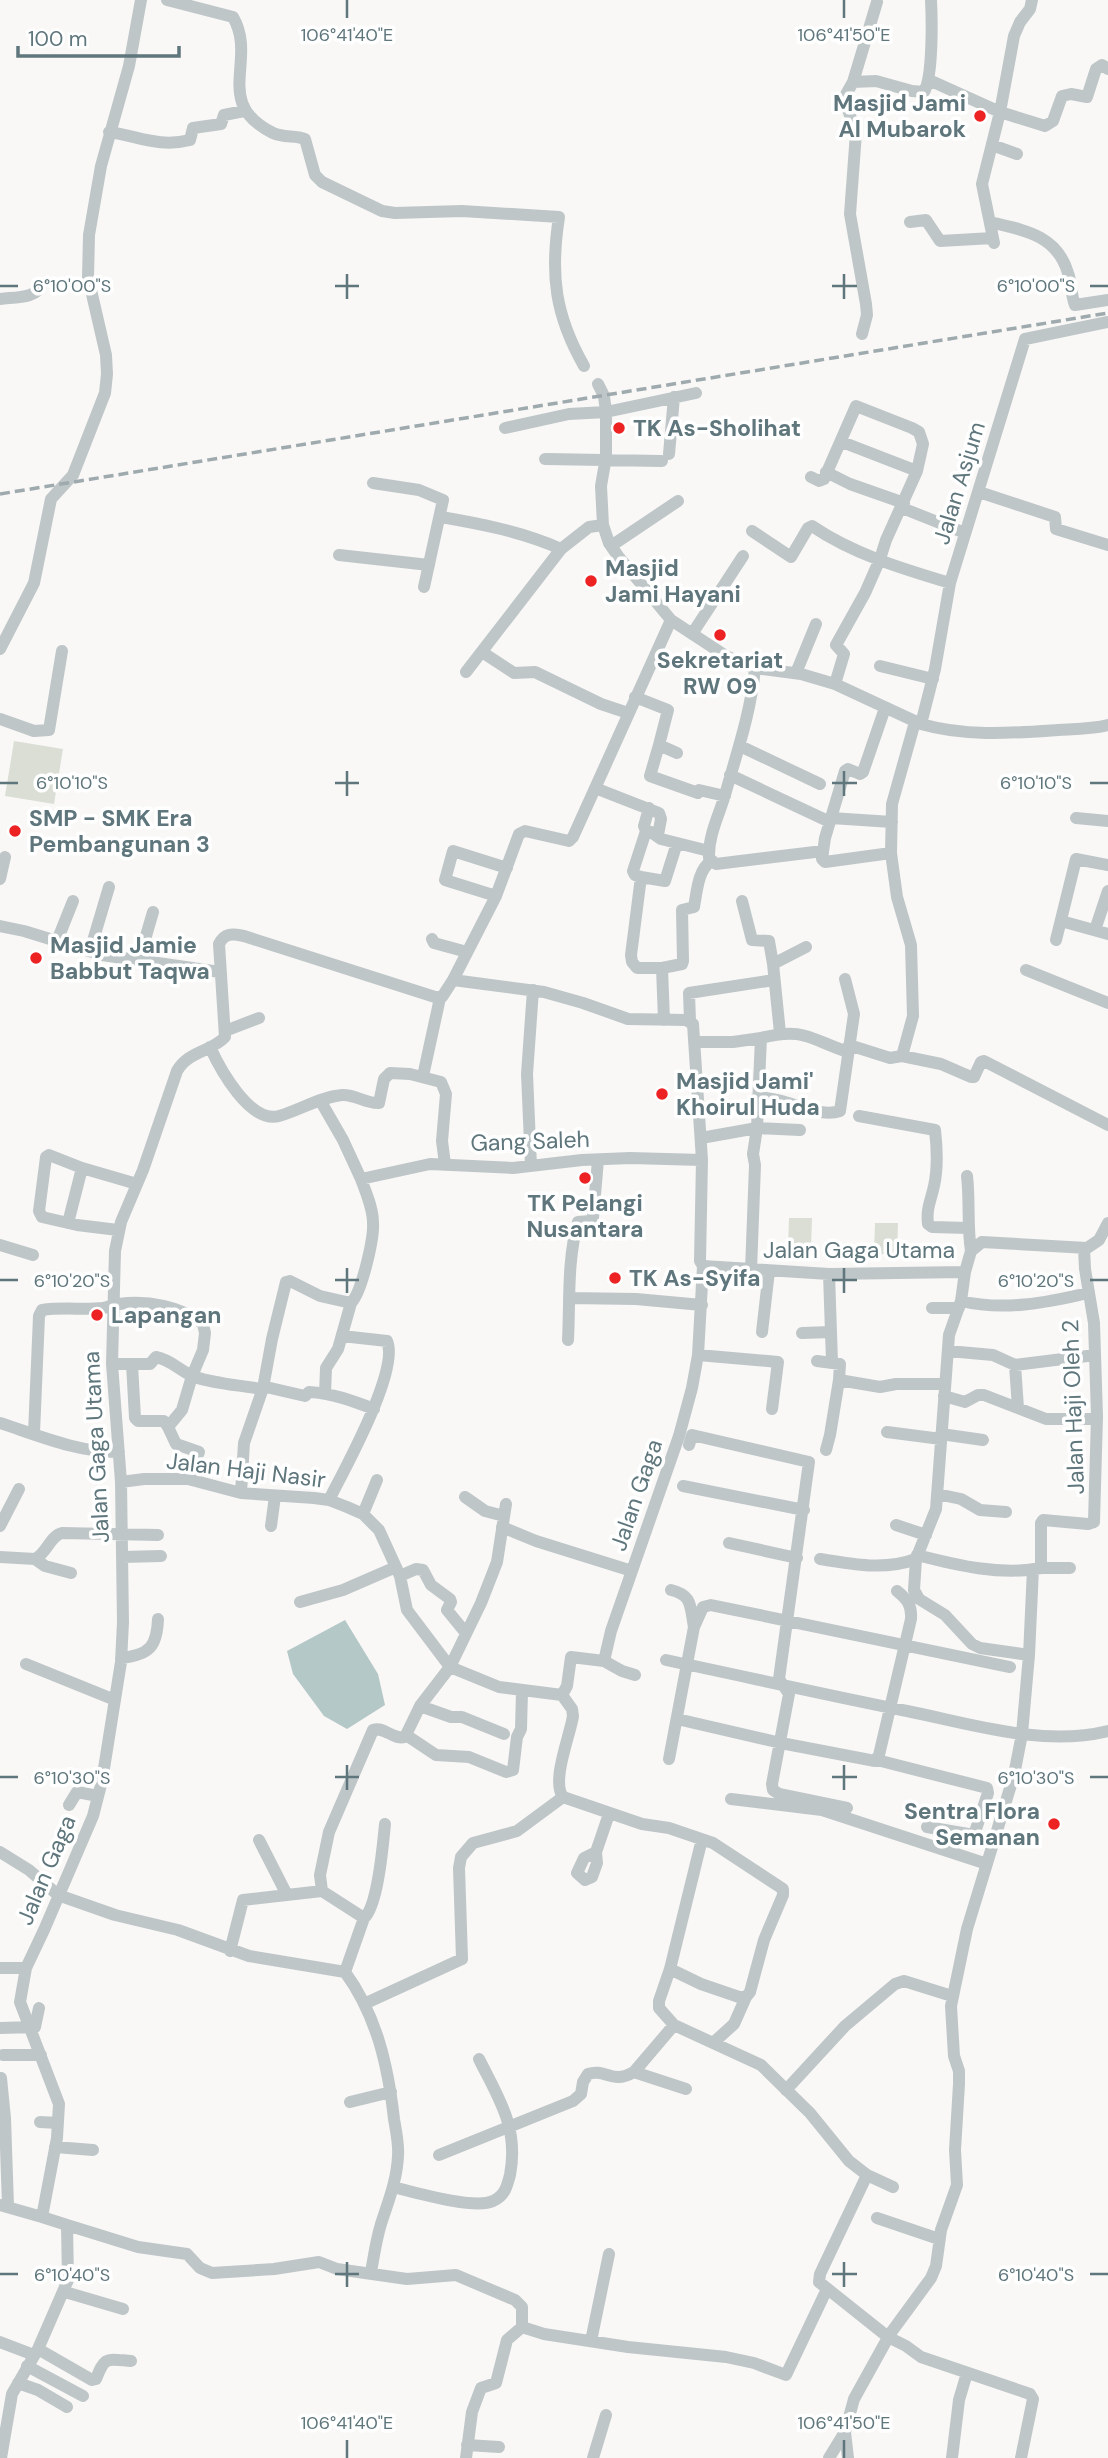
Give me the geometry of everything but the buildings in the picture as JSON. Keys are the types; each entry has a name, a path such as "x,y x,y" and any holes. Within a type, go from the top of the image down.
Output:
{"street":[{"path":"0,649 34,583 51,499 74,475 98,414 106,384 105,347 87,269 92,213 109,132 129,66 141,0"},
{"path":"167,0 233,17 240,43 240,100 244,111 275,134 303,137 315,175 342,194 382,211 396,213 462,211 559,217 555,256 561,321 584,366"},
{"path":"853,82 876,81 921,93 926,89 934,26 931,0"},
{"path":"910,222 926,220 940,241 994,241 982,184 1000,112 1014,36 1030,9 1032,0"},
{"path":"862,334 867,315 866,304 850,214 856,133 844,98 853,82 877,2"},
{"path":"929,80 1000,112 1033,124 1049,125 1062,96 1071,94 1087,97 1096,69 1102,65 1108,69"},
{"path":"109,132 131,135 141,141 179,143 190,140 193,128 221,124 224,115 244,111"},
{"path":"992,145 1017,154"},
{"path":"990,222 1025,230 1051,243 1066,265 1074,305 1108,300"},
{"path":"0,299 35,294 42,284"},
{"name":"Jalan Asjum","path":"902,1056 913,1016 911,945 897,897 891,853 893,796 933,679 950,583 1026,339 1108,322"},
{"path":"598,384 604,396 606,412 606,461 601,486 603,524 611,546 671,620 726,656 755,668 796,673 835,684 918,723 974,733 1108,725"},
{"path":"505,428 569,414 606,412 696,393"},
{"path":"545,459 606,461 665,457 674,397"},
{"path":"811,477 822,480 842,442 856,406 902,423 919,432 923,440 918,471 865,593 836,645 844,654 835,684"},
{"path":"842,442 918,471"},
{"path":"826,472 965,533"},
{"path":"373,483 419,490 444,501 425,587"},
{"path":"979,492 1055,516 1056,529 1108,545"},
{"path":"611,546 678,501"},
{"path":"441,516 486,524 561,549"},
{"path":"466,672 561,549 589,527 603,524"},
{"path":"752,531 791,556 808,528 812,526 827,537 880,559 950,583"},
{"path":"339,555 429,565"},
{"path":"692,634 743,556"},
{"path":"423,1076 440,998 453,981 496,896 522,832 569,841 573,837 671,620"},
{"path":"796,673 816,624"},
{"path":"0,719 34,731 49,730 62,651"},
{"path":"482,652 514,673 535,672 601,704 628,713"},
{"path":"880,666 933,679"},
{"path":"641,877 632,962 637,968 662,968 682,964 682,910 694,906 702,872 710,856 752,696 755,668"},
{"path":"635,697 668,710 650,776 688,792 698,793 699,790 725,796"},
{"path":"886,708 863,772 860,774 848,769 845,771 830,820 822,859 825,862 891,853"},
{"path":"659,745 677,753"},
{"path":"740,746 820,784"},
{"path":"730,775 830,820 892,822"},
{"path":"595,788 649,808 644,826 652,833 661,839 710,856 716,864 823,851"},
{"path":"1076,818 1108,821"},
{"path":"652,833 633,871 635,875 665,881 677,843"},
{"path":"496,896 445,880 453,851 507,868"},
{"path":"0,879 5,857"},
{"path":"1056,940 1076,859 1108,865"},
{"path":"90,951 109,887"},
{"path":"1061,921 1101,932 1108,891"},
{"path":"57,941 73,901"},
{"path":"742,901 752,940 769,942 780,1032"},
{"path":"138,960 153,912"},
{"path":"0,926 90,951 220,972"},
{"path":"259,1018 225,1031 219,944 226,935 233,934 440,998"},
{"path":"432,939 434,943 467,952"},
{"path":"773,964 806,947"},
{"path":"662,968 664,1020"},
{"path":"1026,970 1108,1003"},
{"path":"757,1097 817,1111 837,1113 841,1109 854,1014 845,979"},
{"path":"453,981 533,990 575,1000 628,1019 690,1021 689,993 774,980"},
{"path":"531,1166 527,1074 533,990"},
{"name":"Jalan Gaga","path":"604,1661 611,1631 679,1436 698,1355 703,1266 700,1261 702,1160 693,1024 690,1021"},
{"name":"Jalan Gaga Utama","path":"123,1622 121,1482 112,1364 112,1305 118,1230 177,1071 185,1060 222,1041 225,1031"},
{"path":"694,1042 733,1042 780,1032 809,1035 822,1043 890,1058 902,1056 947,1066 972,1077 984,1061 1108,1125"},
{"path":"751,1270 755,1165 753,1154 757,1128 761,1038"},
{"path":"210,1047 222,1074 238,1093 267,1117 279,1116 320,1100 346,1095 376,1104 380,1101 384,1079 390,1073 423,1076 441,1082 445,1089 442,1141 445,1164"},
{"path":"320,1100 343,1140 361,1180 373,1224 365,1276 356,1298 351,1303 342,1336 326,1368 325,1394"},
{"path":"859,1116 934,1130 937,1167 927,1209 928,1224 932,1227 968,1228"},
{"path":"701,1138 757,1128 800,1130"},
{"path":"118,1230 46,1219 40,1214 46,1157 49,1155 137,1184"},
{"name":"Gang Saleh","path":"361,1180 411,1166 445,1164 502,1167 653,1158 702,1160"},
{"path":"568,1340 569,1286 575,1235 578,1222 590,1221 593,1218 598,1160"},
{"path":"68,1223 82,1168"},
{"path":"967,1176 971,1251"},
{"path":"1084,1248 1096,1243 1107,1228"},
{"name":"Jalan Gaga Utama","path":"703,1266 829,1274 965,1272 971,1251 977,1244 986,1241 1084,1248"},
{"path":"0,1245 33,1255"},
{"name":"Jalan Haji Oleh 2","path":"1037,1568 1043,1520 1088,1524 1094,1522 1097,1508 1095,1355 1084,1248"},
{"path":"762,1332 769,1271"},
{"path":"965,1272 960,1305 949,1335 936,1509 916,1557 913,1581 917,1596 944,1615 972,1644 980,1648 1029,1655"},
{"path":"829,1274 832,1362"},
{"path":"241,1493 244,1443 263,1388 287,1281 320,1296 351,1303"},
{"path":"932,1308 960,1305 992,1307 1045,1302 1088,1293"},
{"path":"570,1298 702,1304"},
{"path":"34,1433 40,1312 47,1309 106,1308 112,1305 150,1304 186,1312 203,1324 203,1350 182,1410 168,1427"},
{"path":"802,1333 831,1332"},
{"path":"329,1500 374,1409 390,1352 389,1342 342,1336"},
{"path":"948,1351 993,1355 1016,1365 1095,1355"},
{"path":"698,1355 778,1362 772,1409"},
{"path":"112,1364 152,1363 156,1357 167,1359 192,1376 305,1396 309,1392 325,1394 374,1409"},
{"path":"817,1361 840,1364 826,1450"},
{"path":"132,1364 135,1418 138,1421 164,1421 176,1444 199,1452 188,1479"},
{"path":"1016,1365 1018,1408"},
{"path":"839,1380 880,1387 896,1384 944,1390 965,1402 981,1395 1046,1419 1097,1419"},
{"path":"0,1423 86,1449 119,1452"},
{"path":"887,1432 983,1440"},
{"path":"692,1435 809,1462 779,1679 789,1694 772,1784 773,1790 779,1794 847,1808"},
{"name":"Jalan Haji Nasir","path":"121,1482 188,1479 241,1493 329,1500 363,1514 379,1530 398,1572 407,1610 450,1667"},
{"path":"363,1514 377,1480"},
{"path":"683,1486 804,1510"},
{"path":"0,1526 19,1489"},
{"path":"937,1494 961,1499 980,1510 1006,1512"},
{"path":"271,1526 275,1496"},
{"path":"465,1496 485,1511 504,1516 536,1541 632,1571"},
{"path":"322,1891 320,1875 329,1832 371,1732 376,1728 399,1738 406,1735 420,1706 450,1667 481,1603 497,1562 504,1516"},
{"path":"896,1525 926,1535"},
{"path":"35,1559 46,1551 58,1534 158,1535"},
{"path":"729,1543 797,1558"},
{"path":"122,1557 160,1556"},
{"path":"0,1557 35,1559 45,1566 71,1573"},
{"path":"820,1559 876,1567 894,1566 916,1557 996,1570 1070,1568"},
{"path":"829,2458 845,2432 854,2399 888,2337 931,2278 936,2266 939,2239 957,2180 955,2150 959,2084 953,2045 952,1996 967,1929 1012,1784 1022,1734 1037,1568"},
{"path":"300,1602 416,1569 425,1571 431,1585 450,1599 448,1614 465,1632"},
{"path":"671,1590 682,1593 687,1598 694,1627"},
{"path":"877,1760 912,1609 897,1591"},
{"path":"668,1759 694,1627 704,1607 711,1605 1010,1667"},
{"path":"121,1658 131,1657 152,1646 157,1639 158,1619"},
{"name":"Jalan Gaga","path":"42,2217 55,2147 59,2101 20,2002 26,1968 93,1816 115,1700 123,1622"},
{"path":"562,1695 567,1686 571,1657 604,1661 635,1675"},
{"path":"666,1660 784,1687 1022,1734 1071,1737 1108,1731"},
{"path":"26,1664 115,1700"},
{"path":"450,1667 499,1687 562,1695 572,1709 573,1716 560,1774 559,1786 564,1797 609,1814 702,1839 730,1852 783,1889 764,1940 750,1992 734,2024 713,2043"},
{"path":"406,1735 436,1755 469,1757 506,1772 513,1770 517,1737 521,1729 522,1691"},
{"path":"420,1706 451,1717 462,1717 504,1734"},
{"path":"677,1719 872,1762 877,1760 987,1788 988,1793 974,1835 927,1827"},
{"path":"69,1805 77,1793 98,1796"},
{"path":"364,2004 462,1959 459,1868 461,1857 473,1843 517,1831 564,1797"},
{"path":"731,1799 822,1810 987,1864"},
{"path":"596,1852 609,1814"},
{"path":"345,1972 364,1918 369,1913 379,1873 385,1825"},
{"path":"702,1839 670,1969 658,2005 661,2011 674,2025 761,2065 810,2113 849,2161 867,2175 894,2187"},
{"path":"259,1840 287,1895"},
{"path":"0,1852 29,1870 58,1895 115,1915 178,1930 249,1956 345,1972 360,1994 382,2048 391,2092 398,2156 393,2187 376,2242 371,2272"},
{"path":"230,1951 243,1900 322,1891 364,1918"},
{"path":"0,1968 26,1968"},
{"path":"670,1969 701,1984 746,1997"},
{"path":"786,2090 845,2026 895,1984 904,1981 952,1996"},
{"path":"0,2028 35,2027 38,2008"},
{"path":"439,2155 579,2098 584,2078 588,2074 593,2072 619,2078 634,2072 674,2025"},
{"path":"3,2055 41,2056"},
{"path":"393,2187 440,2199 485,2203 494,2201 506,2190 512,2162 511,2127 479,2059"},
{"path":"634,2072 686,2089"},
{"path":"1,2078 5,2118 4,2206 138,2247 187,2253 200,2268 212,2273 274,2269 319,2262 337,2269 407,2279 456,2275 514,2300 522,2307 522,2327 507,2340 496,2383 481,2388 475,2401 466,2451 499,2447"},
{"path":"350,2102 391,2092"},
{"path":"40,2122 58,2123"},
{"path":"55,2147 93,2151"},
{"path":"867,2175 820,2274 819,2282 888,2337 921,2357 1031,2394 1033,2399 1021,2458"},
{"path":"877,2218 939,2239"},
{"path":"4,2457 3,2429 11,2400 65,2292 69,2270 67,2225"},
{"path":"591,2341 609,2255"},
{"path":"522,2327 544,2334 591,2341 726,2357 754,2363 786,2375 827,2289"},
{"path":"65,2292 123,2309"},
{"path":"0,2342 92,2380 96,2379 102,2363 106,2360 131,2361"},
{"path":"33,2357 83,2396"},
{"path":"952,2458 959,2400 967,2373"},
{"path":"18,2383 38,2390 67,2407"},
{"path":"593,2458 606,2416"},
{"path":"845,2432 848,2458"}],"shaded area":[{"path":"14,741 63,749 54,804 5,796"},
{"path":"789,1218 812,1218 811,1249 788,1249"},
{"path":"875,1223 898,1223 897,1254 874,1254"},
{"path":"345,1620 378,1674 385,1705 347,1729 324,1716 293,1674 287,1651"}],"railway":[{"path":"0,494 1108,313"}],"place":[{"name":"Masjid Jami Al Mubarok","path":"980,116"},
{"name":"TK As-Sholihat","path":"619,428"},
{"name":"Masjid Jami Hayani","path":"591,581"},
{"name":"Sekretariat RW 09","path":"720,635"},
{"name":"SMP - SMK Era Pembangunan 3","path":"15,831"},
{"name":"Masjid Jamie Babbut Taqwa","path":"36,958"},
{"name":"Masjid Jami' Khoirul Huda","path":"662,1094"},
{"name":"TK Pelangi Nusantara","path":"585,1178"},
{"name":"TK As-Syifa","path":"615,1278"},
{"name":"Lapangan","path":"97,1315"},
{"name":"Sentra Flora Semanan","path":"1054,1824"}]}
